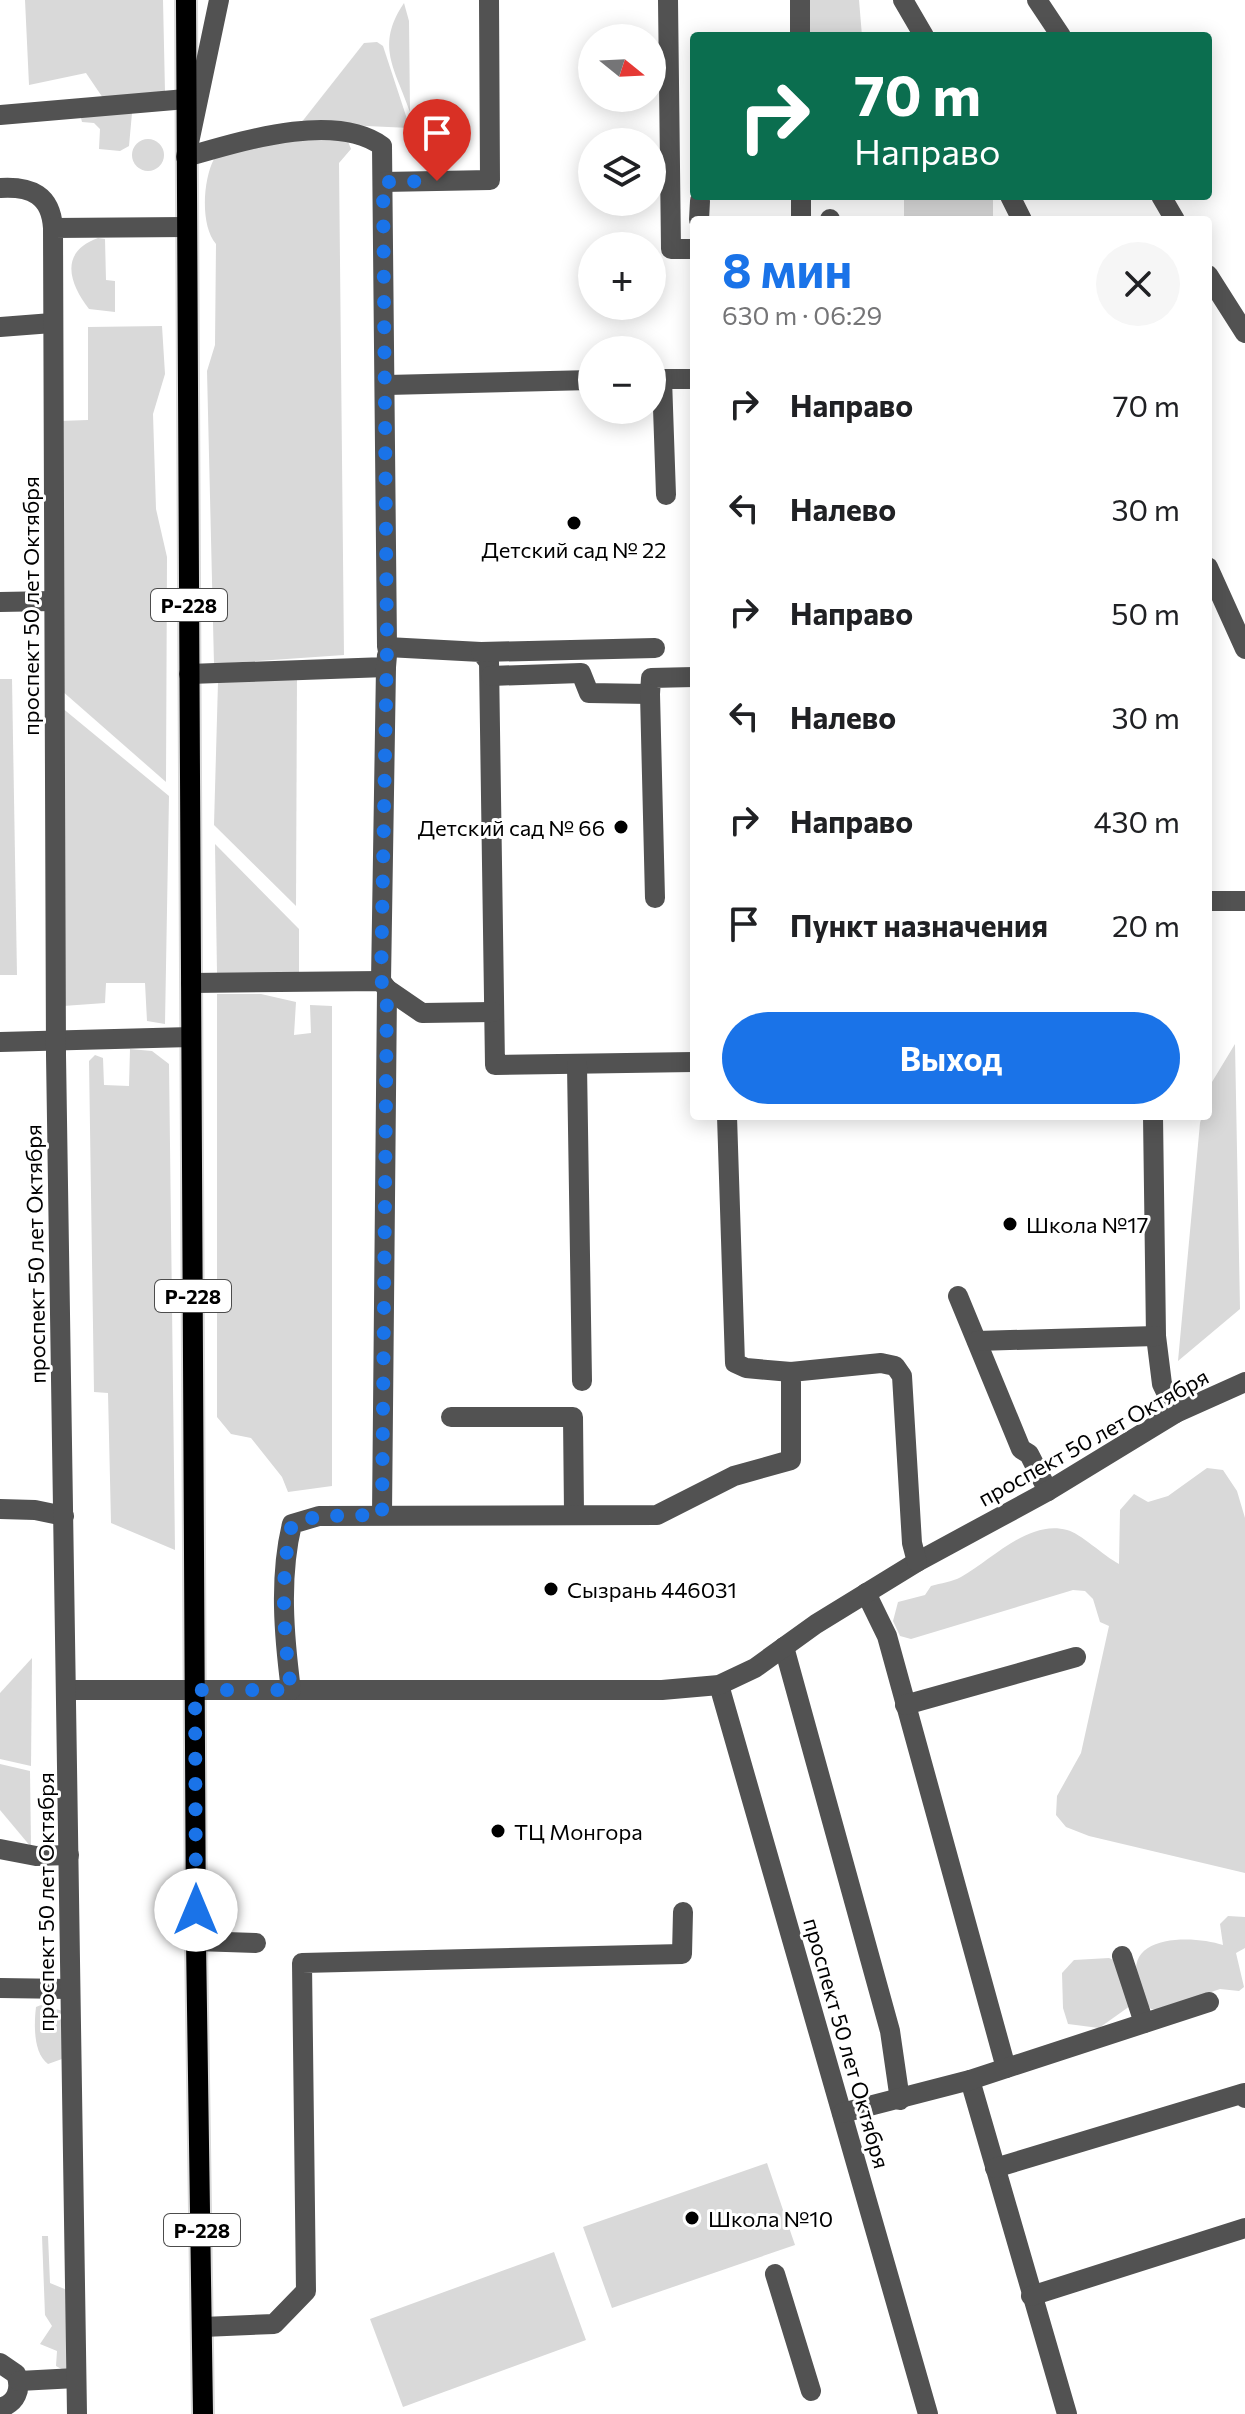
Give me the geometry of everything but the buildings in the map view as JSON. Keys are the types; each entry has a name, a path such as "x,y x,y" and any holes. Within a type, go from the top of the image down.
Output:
{"main road":[{"name":"Р-228","path":"186,0 196,1941 203,2414"}],"street":[{"path":"219,0 186,157 254,137 306,131 367,135 382,146 387,385 382,1515"},
{"path":"383,182 490,180 489,0"},
{"path":"668,0 671,249 690,249"},
{"path":"800,0 800,32"},
{"path":"903,0 922,32"},
{"path":"1037,0 1058,32"},
{"path":"0,115 186,99"},
{"path":"0,188 27,190 42,196 52,214 53,228 187,227"},
{"name":"проспект 50 лет Октября","path":"53,228 56,1040 77,2414"},
{"path":"1212,281 1245,333"},
{"path":"0,327 52,323"},
{"path":"666,379 690,379"},
{"path":"387,385 578,380"},
{"path":"660,424 666,495"},
{"path":"1212,576 1245,649"},
{"path":"0,602 53,601"},
{"path":"189,674 387,657 655,648"},
{"path":"481,652 489,662 491,676 495,1065 690,1062"},
{"path":"491,676 581,673 589,693 650,694"},
{"path":"655,898 651,678 690,677"},
{"path":"1212,901 1245,901"},
{"path":"191,983 384,985 422,1013 493,1012"},
{"path":"0,1042 191,1037"},
{"path":"577,1065 582,1381"},
{"path":"727,1120 735,1363 746,1368 791,1372 881,1363 895,1366 902,1376 912,1543 917,1562"},
{"path":"1153,1120 1156,1336 1162,1384 1176,1413"},
{"path":"966,1300 1029,1454 1048,1491"},
{"path":"982,1342 1156,1336"},
{"path":"291,1690 286,1647 285,1554 292,1524 319,1516 657,1515 734,1476 791,1460 791,1372"},
{"name":"проспект 50 лет Октября","path":"67,1690 662,1690 719,1685 755,1668 917,1562 1048,1491 1176,1413 1245,1382"},
{"path":"451,1417 573,1417 574,1513"},
{"path":"0,1509 35,1510 64,1516"},
{"path":"866,1593 887,1636 1006,2068"},
{"path":"784,1647 890,2031 900,2100"},
{"path":"905,1705 1076,1657"},
{"name":"проспект 50 лет Октября","path":"719,1685 928,2414"},
{"path":"0,1849 36,1856 69,1855"},
{"path":"203,2327 274,2324 306,2291 302,1963 682,1954 683,1912"},
{"path":"196,1941 256,1943"},
{"path":"1122,1956 1144,2023"},
{"path":"0,1988 69,1989"},
{"path":"842,2113 970,2080 1209,2002"},
{"path":"970,2080 1067,2414"},
{"path":"995,2168 1244,2093 1245,2098"},
{"path":"1031,2296 1245,2228"},
{"path":"775,2274 811,2391"},
{"path":"0,2363 12,2369 19,2381 12,2402 0,2408"},
{"path":"19,2381 76,2378"}],"shaded area":[{"path":"25,0 163,0 165,92 103,98 86,73 29,85"},
{"path":"803,0 859,0 862,32 804,32"},
{"path":"404,3 409,21 410,112 394,70 389,45 395,18"},
{"path":"377,42 383,46 410,128 301,123 364,43"},
{"path":"132,113 129,146 120,151 99,149 100,129 94,123 82,122 80,114"},
{"path":"148,139 159,144 164,155 159,166 148,171 137,166 132,155 137,144"},
{"path":"347,139 351,149 339,163 344,655 214,664 207,371 215,345 216,244 205,214 207,178 214,159 260,141"},
{"path":"904,200 993,200 993,216 904,216"},
{"path":"98,238 105,239 106,280 115,281 115,312 89,309 73,279 71,269 77,251"},
{"path":"162,326 165,374 153,414 156,509 167,557 166,782 61,690 59,421 88,420 88,327"},
{"path":"297,675 296,906 214,825 218,682"},
{"path":"0,679 12,679 17,975 0,975"},
{"path":"61,707 169,796 165,1024 147,1021 145,983 106,983 105,1003 63,1006"},
{"path":"215,844 299,929 299,977 217,973"},
{"path":"217,994 261,994 296,1002 294,1035 311,1033 310,1005 332,1006 332,1486 288,1492 282,1477 251,1438 231,1434 217,1417"},
{"path":"1235,1044 1240,1309 1178,1361 1200,1123 1201,1120 1212,1120 1212,1082"},
{"path":"130,1049 152,1051 169,1064 175,1550 111,1523 108,1393 94,1392 89,1061 95,1055 103,1058 104,1085 129,1086"},
{"path":"1207,1468 1223,1470 1237,1491 1245,1518 1245,1873 1089,1836 1066,1827 1056,1815 1057,1796 1081,1753 1109,1626 1100,1622 1093,1599 1085,1591 1073,1590 911,1639 900,1636 893,1621 898,1602 925,1595 931,1586 961,1577 1011,1543 1039,1530 1053,1528 1072,1532 1119,1564 1120,1510 1134,1494 1148,1502 1168,1496"},
{"path":"32,1658 31,1766 0,1759 0,1693"},
{"path":"0,1764 30,1771 31,1847 0,1810"},
{"path":"1228,1916 1245,1917 1245,1948 1236,1953 1244,1987 1239,1991 1220,1989 1159,2010 1151,2009 1138,1980 1136,1965 1141,1954 1151,1946 1180,1940 1223,1945 1220,1924"},
{"path":"1109,1958 1116,1961 1130,2006 1099,2028 1068,2024 1063,2008 1062,1973 1074,1960"},
{"path":"41,2005 63,2011 62,2059 48,2064 40,2053 36,2038 36,2007"},
{"path":"767,2163 795,2245 612,2308 583,2227"},
{"path":"42,2236 48,2236 50,2283 67,2290 67,2372 56,2366 57,2351 40,2344 52,2326 45,2315"},
{"path":"554,2252 586,2340 403,2407 370,2319"}],"place":[{"name":"Детский сад № 22","path":"574,523"},
{"name":"Детский сад № 66","path":"621,827"},
{"name":"Школа №17","path":"1010,1224"},
{"name":"Сызрань 446031","path":"551,1589"},
{"name":"ТЦ Монгора","path":"498,1831"},
{"name":"Школа №10","path":"692,2218"}],"route":[{"path":"196,1910 195,1690 291,1690 286,1647 285,1554 292,1524 319,1516 382,1515 387,989 381,981 387,647 383,182 437,181"}]}
